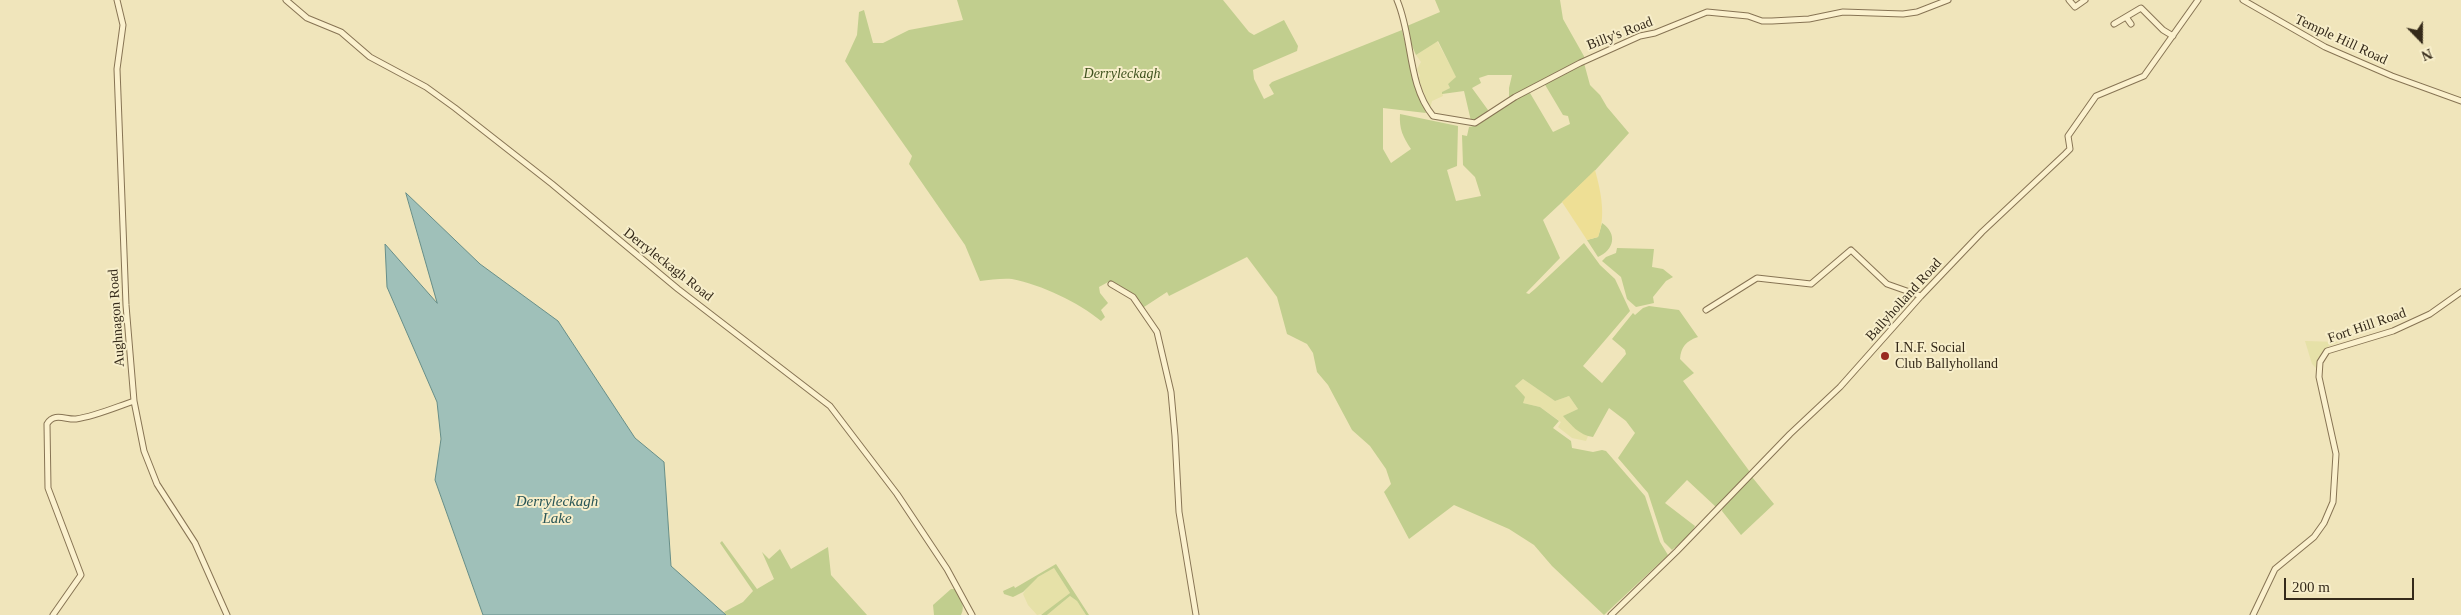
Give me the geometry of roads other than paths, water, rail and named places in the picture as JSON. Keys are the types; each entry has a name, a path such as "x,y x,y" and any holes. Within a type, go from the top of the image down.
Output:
{"street":[{"name":"Aughnagon Road","path":"117,0 123,25 117,69 126,306 134,401 144,451 157,484 195,542 228,615"},
{"name":"Derryleckagh Road","path":"286,0 307,18 341,32 370,57 426,87 456,108 552,184 678,289 830,406 897,494 947,570 972,615"},
{"name":"Billy's Road","path":"1397,0 1418,86 1427,109 1433,116 1475,123 1530,88 1580,63 1640,36 1655,33 1707,12 1748,16 1762,21 1772,21 1809,19 1844,12 1903,14 1917,12 1948,0"},
{"path":"2068,0 2075,6 2085,0"},
{"path":"2190,0 2196,2"},
{"name":"Temple Hill Road","path":"2243,0 2325,47 2392,76 2461,101"},
{"name":"Ballyholland Road","path":"1611,615 1790,434 1840,387 1921,296 1982,232 2070,148 2068,136 2090,102 2106,90 2144,76 2196,2"},
{"path":"2114,24 2142,8 2163,30 2173,36"},
{"path":"2126,17 2131,24"},
{"path":"1706,310 1757,278 1811,284 1851,250 1888,284 1921,296"},
{"path":"1111,284 1132,297 1157,332 1170,392 1175,436 1179,512 1196,615"},
{"name":"Fort Hill Road","path":"2253,615 2275,569 2314,537 2324,523 2333,502 2336,454 2319,377 2320,362 2327,351 2393,331 2416,321 2461,292"},
{"path":"53,615 81,575 48,488 47,424 50,419 56,417 75,419 134,401"}],"water":[{"name":"Derryleckagh Lake","path":"406,193 480,264 558,321 635,438 664,462 671,566 726,615 483,615 435,480 441,439 437,402 387,287 385,244 437,303"}],"place":[{"name":"I.N.F. Social Club Ballyholland","path":"1885,356"}],"park label":[{"name":"Derryleckagh","path":"1122,74"}]}
